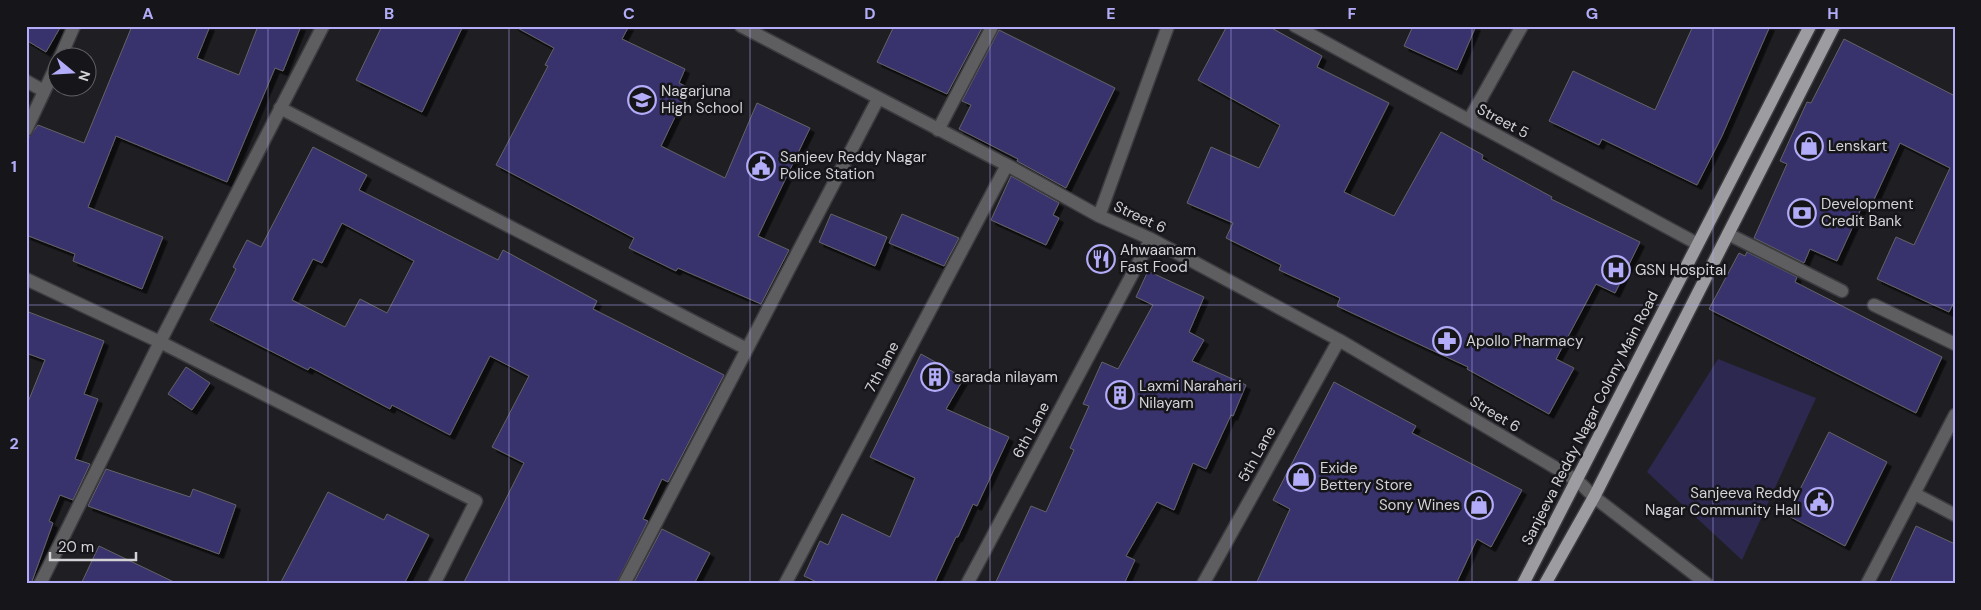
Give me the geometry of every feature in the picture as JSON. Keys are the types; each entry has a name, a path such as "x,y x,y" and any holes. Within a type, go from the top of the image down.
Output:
{"main road":[{"name":"Sanjeeva Reddy Nagar Colony Main Road","path":"1523,584 1578,481 1696,243 1810,26"},
{"path":"1545,584 1594,497 1834,26"}],"street":[{"path":"64,48 74,26"},
{"path":"40,584 160,342 323,26"},
{"name":"Street 6","path":"741,26 1007,165 1099,216 1151,239 1339,340 1578,481 1594,497 1707,584"},
{"path":"1099,216 1168,26"},
{"name":"Street 5","path":"1295,26 1696,243"},
{"path":"1469,120 1522,26"},
{"path":"938,130 991,29"},
{"path":"26,81 44,90"},
{"path":"26,130 48,82"},
{"path":"624,584 878,99"},
{"path":"280,108 747,349"},
{"name":"7th lane","path":"785,584 1007,165"},
{"path":"1728,234 1842,291"},
{"name":"6th Lane","path":"967,584 1151,239"},
{"path":"26,279 160,342 476,501 434,584"},
{"path":"1874,305 1955,344"},
{"name":"5th Lane","path":"1203,584 1339,340"},
{"path":"1867,584 1955,415"},
{"path":"1915,494 1955,515"}],"shaded area":[{"path":"1718,359 1816,398 1742,560 1647,472"}],"building":[{"path":"26,26 61,26 46,52 26,40"},
{"path":"132,26 210,26 197,58 239,75 258,26 301,26 283,71 275,68 227,182 116,136 88,207 163,237 142,289 73,261 75,254 26,235 26,145 29,137 38,125 84,143"},
{"path":"382,26 463,26 422,112 356,80"},
{"path":"514,26 629,26 622,39 685,69 679,83 689,88 661,146 725,178 757,103 810,128 758,236 789,250 761,304 678,268 676,271 629,248 634,238 496,165 548,66 545,65 554,48"},
{"path":"894,26 983,26 947,94 877,62"},
{"path":"1227,26 1268,26 1322,56 1317,67 1389,103 1344,192 1394,216 1441,132 1483,155 1482,159 1552,197 1551,199 1640,242 1615,293 1596,284 1556,359 1574,368 1549,414 1467,369 1468,367 1337,306 1340,298 1279,270 1281,265 1226,238 1233,223 1187,203 1211,147 1259,168 1280,125 1198,80"},
{"path":"1413,26 1476,26 1457,70 1404,46"},
{"path":"1693,26 1770,26 1722,136 1697,185 1602,139 1599,145 1549,121 1573,71 1655,110"},
{"path":"999,30 1115,88 1066,188 1017,161 1018,159 959,129 971,105 962,101"},
{"path":"1844,39 1955,96 1955,300 1949,312 1877,279 1896,237 1914,245 1950,168 1900,143 1872,204 1865,200 1837,261 1810,249 1804,263 1754,238 1787,164 1780,161 1807,102 1811,103"},
{"path":"313,147 367,175 359,190 498,260 503,250 597,301 593,309 724,375 668,482 662,479 643,519 648,521 616,584 463,584 524,463 492,447 529,376 490,356 450,435 392,405 390,409 310,367 308,370 210,320 236,269 233,267 247,240 261,247","holes":["342,223 414,261 387,313 360,299 345,327 292,300 313,259 322,263"]},
{"path":"1011,176 1059,203 1053,215 1059,218 1046,245 991,220"},
{"path":"831,214 887,237 875,266 819,242"},
{"path":"902,214 959,238 944,266 889,243"},
{"path":"1747,252 1797,277 1795,282 1942,357 1916,413 1709,309 1739,253 1745,256"},
{"path":"1148,271 1204,297 1189,332 1204,340 1192,361 1246,385 1233,416 1231,415 1206,469 1193,463 1174,510 1157,502 1126,556 1135,560 1124,584 995,584 1031,506 1046,512 1074,450 1070,448 1089,406 1083,404 1102,362 1118,369 1153,305 1136,297"},
{"path":"26,311 104,341 84,394 98,399 75,459 90,464 73,500 60,495 49,521 53,523 31,584 26,584 26,407 45,360 26,353"},
{"path":"921,354 964,378 946,409 1009,437 977,506 973,504 934,584 821,584 804,576 820,541 828,545 842,514 890,537 915,478 870,457"},
{"path":"186,367 210,383 192,410 168,394"},
{"path":"1334,382 1416,426 1412,433 1522,490 1491,547 1477,539 1456,584 1256,584 1290,509 1273,500"},
{"path":"1829,432 1887,462 1845,546 1787,515"},
{"path":"106,469 190,497 193,489 236,505 219,554 88,506"},
{"path":"328,492 384,520 387,514 429,535 404,584 280,584"},
{"path":"1916,526 1955,544 1955,584 1889,584"},
{"path":"662,529 710,553 694,584 633,584"},
{"path":"99,546 178,584 81,584"}],"place":[{"name":"Nagarjuna High School","path":"642,100"},
{"name":"Lenskart","path":"1809,146"},
{"name":"Sanjeev Reddy Nagar Police Station","path":"761,166"},
{"name":"Development Credit Bank","path":"1802,213"},
{"name":"Ahwaanam Fast Food","path":"1101,259"},
{"name":"GSN Hospital","path":"1616,270"},
{"name":"Apollo Pharmacy","path":"1447,341"},
{"name":"sarada nilayam","path":"935,377"},
{"name":"Laxmi Narahari Nilayam","path":"1120,395"},
{"name":"Exide Bettery Store","path":"1301,477"},
{"name":"Sanjeeva Reddy Nagar Community Hall","path":"1819,502"},
{"name":"Sony Wines","path":"1479,505"}]}
